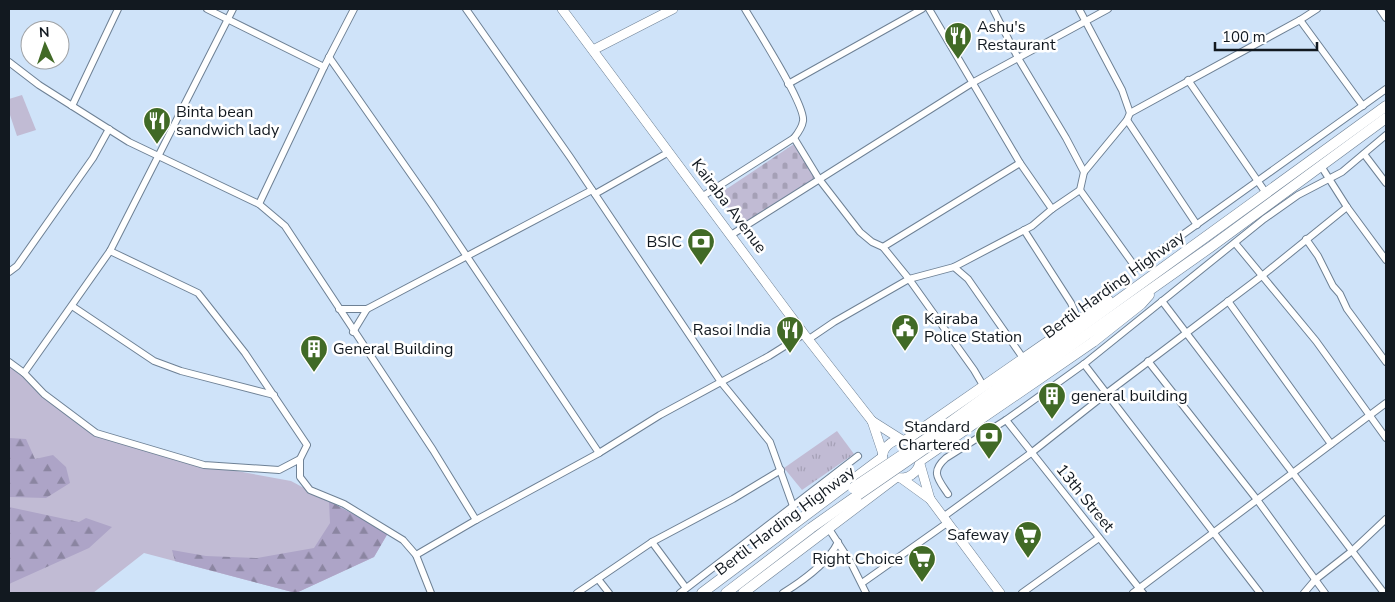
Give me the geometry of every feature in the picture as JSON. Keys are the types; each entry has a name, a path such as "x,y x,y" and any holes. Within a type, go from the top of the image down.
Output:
{"main road":[{"name":"Bertil Harding Highway","path":"1149,284 1266,193 1386,106"},
{"name":"Bertil Harding Highway","path":"714,593 807,521 1321,166 1386,118"},
{"path":"904,440 984,387 1078,319 1129,287 1149,284 1149,295 1141,304 1093,342 920,462"},
{"name":"Bertil Harding Highway","path":"726,593 811,528 996,399 1131,297"},
{"path":"702,593 882,456"},
{"path":"743,593 898,478"}],"street":[{"path":"72,106 118,9"},
{"path":"207,9 324,67"},
{"path":"24,373 110,251 232,9"},
{"path":"259,204 324,67 354,9"},
{"path":"466,9 594,192 721,382 770,442 793,506"},
{"name":"Kairaba Avenue","path":"562,9 872,421"},
{"path":"593,50 673,9"},
{"path":"703,196 794,138 804,120 788,84 745,9"},
{"path":"788,84 922,9"},
{"path":"929,9 1020,163 1052,209"},
{"path":"993,9 1018,58 1075,153 1084,172"},
{"path":"416,555 599,453 660,415 807,337 909,279 954,267 1024,230 1080,190 1084,172 1127,120 1130,113 1122,90 1079,9"},
{"path":"731,235 972,83 1108,9"},
{"path":"1130,113 1300,20 1316,9"},
{"path":"1380,9 1386,18"},
{"path":"1300,20 1362,106"},
{"path":"329,57 466,255 599,453"},
{"path":"9,62 39,84 129,142 259,204 285,226 353,332 433,450 476,520"},
{"path":"1188,80 1266,193"},
{"path":"1080,190 1136,268 1386,89"},
{"path":"1127,120 1197,225"},
{"path":"9,272 17,266 88,165 109,129"},
{"path":"948,494 937,477 936,471 940,463 1006,420 1084,364 1287,202 1354,163 1386,135"},
{"path":"794,138 819,179 860,232 872,242 883,247 909,279 984,387"},
{"path":"339,309 367,309 466,255 670,152"},
{"path":"1364,154 1386,183"},
{"path":"883,247 1020,163"},
{"path":"1321,166 1347,207 1386,260"},
{"path":"862,583 1148,361 1263,275 1347,207"},
{"path":"1024,230 1071,303 1078,319"},
{"path":"1306,239 1318,256 1347,309 1386,362"},
{"path":"1235,242 1316,341 1386,438"},
{"path":"110,251 198,293 245,353 307,445 300,459 300,477 310,490 344,504 403,540 416,555 431,593"},
{"path":"954,267 968,279 1023,358"},
{"path":"1162,301 1384,593"},
{"path":"1228,301 1331,444"},
{"path":"72,306 154,361 182,371 274,395"},
{"path":"353,332 367,309"},
{"path":"1148,361 1258,501 1325,593"},
{"path":"9,362 24,373 44,394 96,433 204,466 279,470 300,459"},
{"path":"1084,364 1260,593"},
{"path":"1133,593 1141,591 1293,472 1386,403"},
{"name":"13th Street","path":"1006,420 1141,591"},
{"path":"872,421 886,470 930,499"},
{"path":"872,421 917,448 930,499 1000,593"},
{"path":"882,456 890,444 904,440"},
{"path":"680,593 858,456"},
{"path":"898,478 913,474 920,462"},
{"path":"577,593 652,542 733,499 781,470"},
{"path":"1304,593 1315,580 1352,551 1386,520"},
{"path":"829,529 862,583 866,593"},
{"path":"1022,593 1099,538"},
{"path":"652,542 686,588"},
{"path":"782,593 826,560 838,542"},
{"path":"598,579 609,593"}],"green space":[{"path":"22,95 36,130 17,136 9,112 9,99"},
{"path":"794,144 816,177 741,227 719,194"},
{"path":"9,366 96,433 204,465 291,481 388,533 374,557 296,593 144,553 93,593 9,593"},
{"path":"837,431 854,454 802,490 784,468"},
{"path":"9,438 26,439 35,459 53,455 66,467 70,483 46,498 9,497"},
{"path":"329,501 388,533 374,557 296,593 175,561 172,550 206,556 257,558 314,548 330,523"},
{"path":"9,507 79,522 86,518 112,527 89,548 9,584"}],"place":[{"name":"Ashu's Restaurant","path":"958,60"},
{"name":"Binta bean sandwich lady","path":"157,145"},
{"name":"BSIC","path":"701,266"},
{"name":"Kairaba Police Station","path":"905,352"},
{"name":"Rasoi India","path":"790,354"},
{"name":"General Building","path":"314,373"},
{"name":"general building","path":"1052,420"},
{"name":"Standard Chartered","path":"989,460"},
{"name":"Safeway","path":"1028,559"},
{"name":"Right Choice","path":"922,583"}]}
